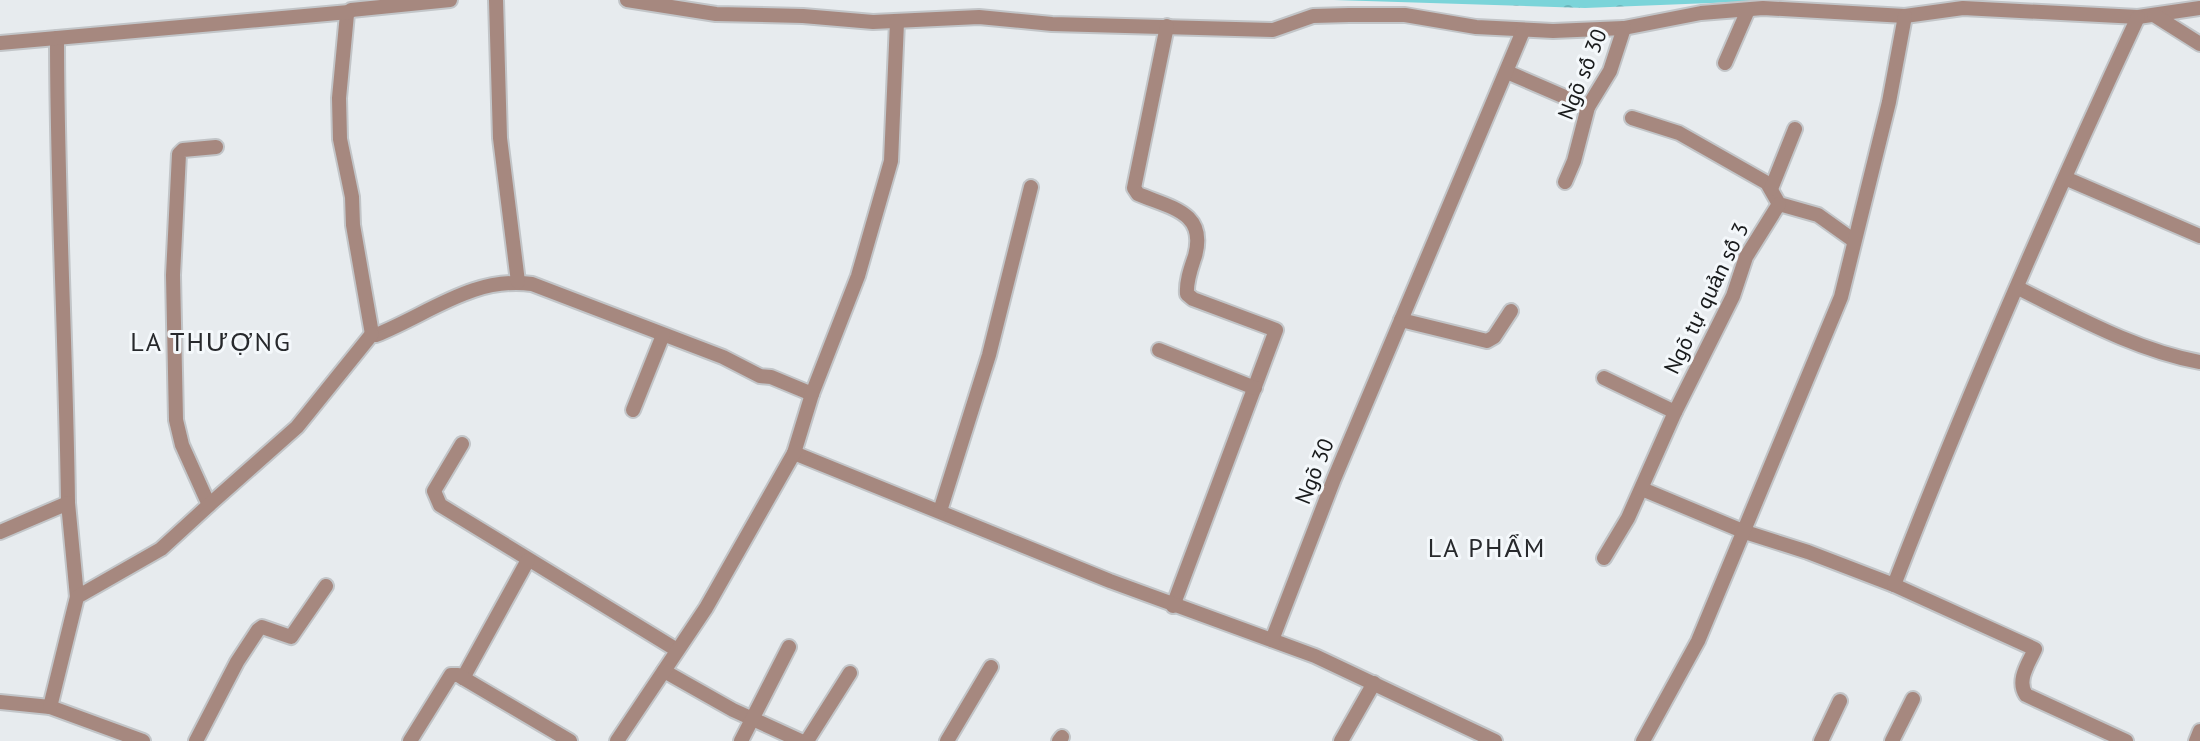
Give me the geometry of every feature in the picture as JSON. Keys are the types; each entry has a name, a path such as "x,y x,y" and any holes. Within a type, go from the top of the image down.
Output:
{"street":[{"path":"0,43 450,0"},
{"path":"496,0 500,138 518,282"},
{"path":"627,0 716,14 897,22 979,17 1052,24 1273,30 1313,16 1405,15 1523,31 1624,28 1701,13 1763,8 1905,16 1963,8 2138,17 2200,8"},
{"path":"1725,63 1748,10"},
{"path":"77,597 161,549 297,427 372,334 353,225 352,197 340,139 339,98 349,12"},
{"path":"2154,15 2200,44"},
{"path":"1643,741 1698,641 1841,297 1889,102 1905,16"},
{"path":"1894,585 1937,474 2138,17"},
{"path":"617,741 706,608 794,453 812,394 858,276 891,161 897,22"},
{"path":"1167,26 1134,188 1138,194 1190,217 1197,228 1198,242 1186,291 1190,296 1275,329 1173,606"},
{"name":"Ngõ số 30","path":"1565,182 1574,161 1588,107 1610,71 1624,28"},
{"name":"Ngõ 30","path":"1272,640 1312,535 1523,31"},
{"path":"50,707 77,597 68,503 67,401 57,174 57,38"},
{"path":"1507,72 1588,107"},
{"path":"1632,118 1679,133 1767,183 1779,204 1818,215 1853,240"},
{"path":"1771,189 1795,129"},
{"path":"209,505 182,445 176,420 173,275 179,154 183,150 216,147"},
{"path":"2065,178 2200,236"},
{"path":"940,511 989,355 1031,187"},
{"name":"Ngõ tự quản số 3","path":"1604,558 1642,489 1675,412 1733,296 1746,257 1779,204"},
{"path":"372,334 376,335 420,315 465,291 518,282 555,291 723,357 760,376 771,377 812,394"},
{"path":"2018,288 2119,337 2162,354 2200,362"},
{"path":"1401,320 1487,341 1496,334 1511,311"},
{"path":"633,410 663,335"},
{"path":"1159,350 1255,388"},
{"path":"1604,378 1675,412"},
{"path":"462,444 434,491 440,505 677,650"},
{"path":"794,453 1173,606 1315,656 1495,741"},
{"path":"1642,489 1745,532 1894,585 2035,649 2021,682 2026,695 2126,741"},
{"path":"0,532 68,503"},
{"path":"463,678 528,560"},
{"path":"196,741 237,662 258,630 262,627 291,637 326,586"},
{"path":"741,741 789,647"},
{"path":"947,741 991,667"},
{"path":"664,671 752,719 804,741 850,673"},
{"path":"410,741 451,675 463,678 570,741"},
{"path":"1341,741 1374,683"},
{"path":"1892,741 1913,699"},
{"path":"1821,741 1840,701"},
{"path":"0,702 50,707 143,741"},
{"path":"2196,741 2200,731"}],"water":[{"path":"1334,0 1785,0 1585,8"}],"district":[{"name":"LA THƯỢNG","path":"211,342"},
{"name":"LA PHẨM","path":"1487,548"}]}
